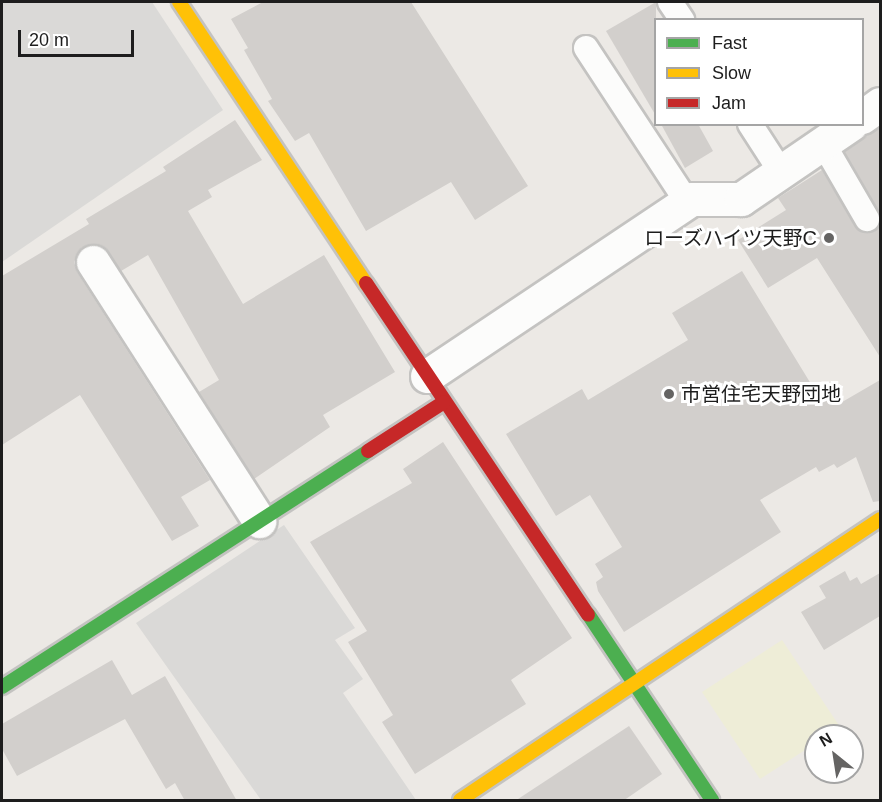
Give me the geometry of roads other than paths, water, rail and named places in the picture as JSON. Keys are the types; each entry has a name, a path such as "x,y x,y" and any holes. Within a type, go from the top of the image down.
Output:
{"street":[{"path":"179,2 435,389 636,683 712,801"},
{"path":"864,116 880,104"},
{"path":"2,687 259,521 687,202 741,199 848,126"},
{"path":"93,262 259,521"},
{"path":"460,801 880,519"}],"lane":[{"path":"670,2 681,18"},
{"path":"586,48 687,202"},
{"path":"751,126 781,172"},
{"path":"823,143 867,219"}],"place":[{"name":"ローズハイツ天野C","path":"829,238"},
{"name":"市営住宅天野団地","path":"669,394"}]}
